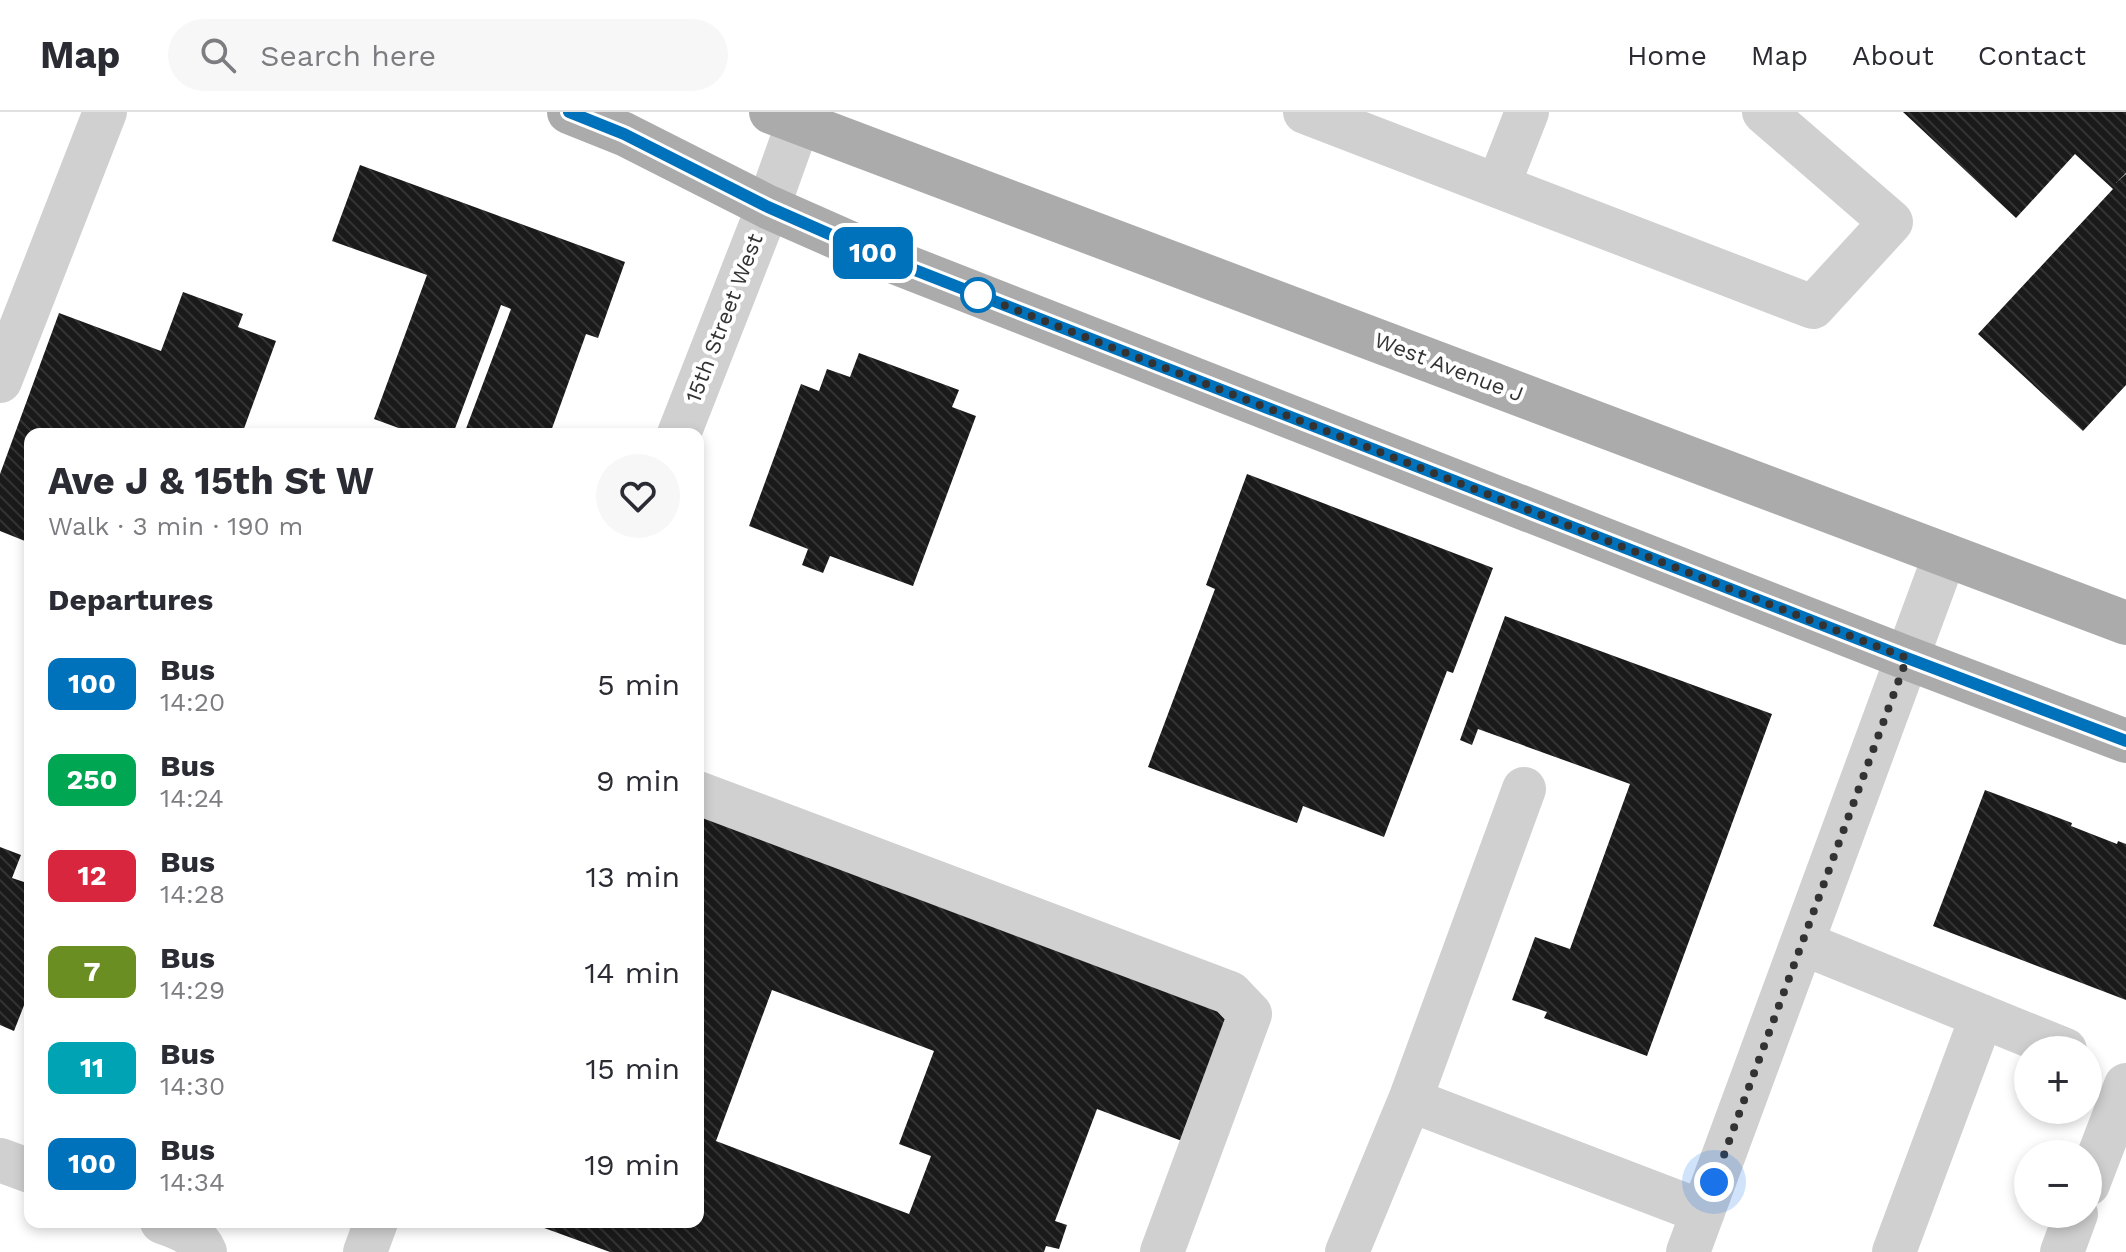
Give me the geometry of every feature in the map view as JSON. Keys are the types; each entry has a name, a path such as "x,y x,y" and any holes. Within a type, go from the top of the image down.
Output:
{"main road":[{"path":"569,112 624,134 768,207 879,256 2126,741"},
{"name":"West Avenue J","path":"790,115 2126,623"}],"street":[{"path":"0,381 105,112"},
{"path":"1498,186 1527,112"},
{"path":"1330,117 1498,186 1813,307 1891,222 1764,112"},
{"name":"15th Street West","path":"681,428 768,207 790,115"},
{"path":"1688,1252 1945,555"},
{"path":"1347,1252 1410,1100 1524,789"},
{"path":"704,795 1230,993 1250,1014 1162,1252"},
{"path":"1802,943 2031,1036"},
{"path":"1894,1252 1982,1016"},
{"path":"2102,1065 2126,1075"},
{"path":"2102,1148 2126,1085"},
{"path":"1410,1100 1703,1212"},
{"path":"0,1160 24,1169"},
{"path":"178,1228 188,1232 205,1252"},
{"path":"365,1252 374,1228"},
{"path":"2062,1252 2071,1228"}],"building":[{"path":"1903,112 2126,112 2126,173 2116,183 2126,174 2126,385 2083,431 1978,334 2113,189 2075,154 2016,218"},
{"path":"360,165 625,262 598,338 586,334 552,428 466,428 511,309 501,305 455,428 399,428 374,419 427,275 332,241"},
{"path":"183,292 243,314 238,327 276,341 244,428 24,428 24,541 0,531 0,474 59,313 161,351"},
{"path":"859,353 959,390 952,407 976,416 913,586 830,556 823,573 802,565 808,549 749,526 801,384 819,391 827,369 850,377"},
{"path":"1247,474 1493,568 1453,673 1447,671 1384,837 1303,806 1297,823 1148,767 1215,589 1206,585"},
{"path":"1505,616 1772,714 1647,1056 1544,1018 1547,1012 1512,1000 1535,937 1570,949 1630,784 1478,729 1472,745 1460,740"},
{"path":"1985,790 2117,844 2118,841 2126,844 2126,1000 1933,926"},
{"path":"704,814 1220,1006 1227,1019 1182,1141 1097,1109 1055,1221 1067,1225 1059,1249 1046,1246 1044,1252 610,1252 544,1228 704,1228","holes":["772,990 934,1051 899,1144 931,1156 909,1214 716,1141"]},
{"path":"0,847 21,855 12,878 24,882 24,1005 14,1031 0,1025"}],"bus line":[{"name":"100","path":"569,112 624,134 768,207 879,256 2126,741"}],"route":[{"path":"978,295 1907,658 1714,1182"}]}
